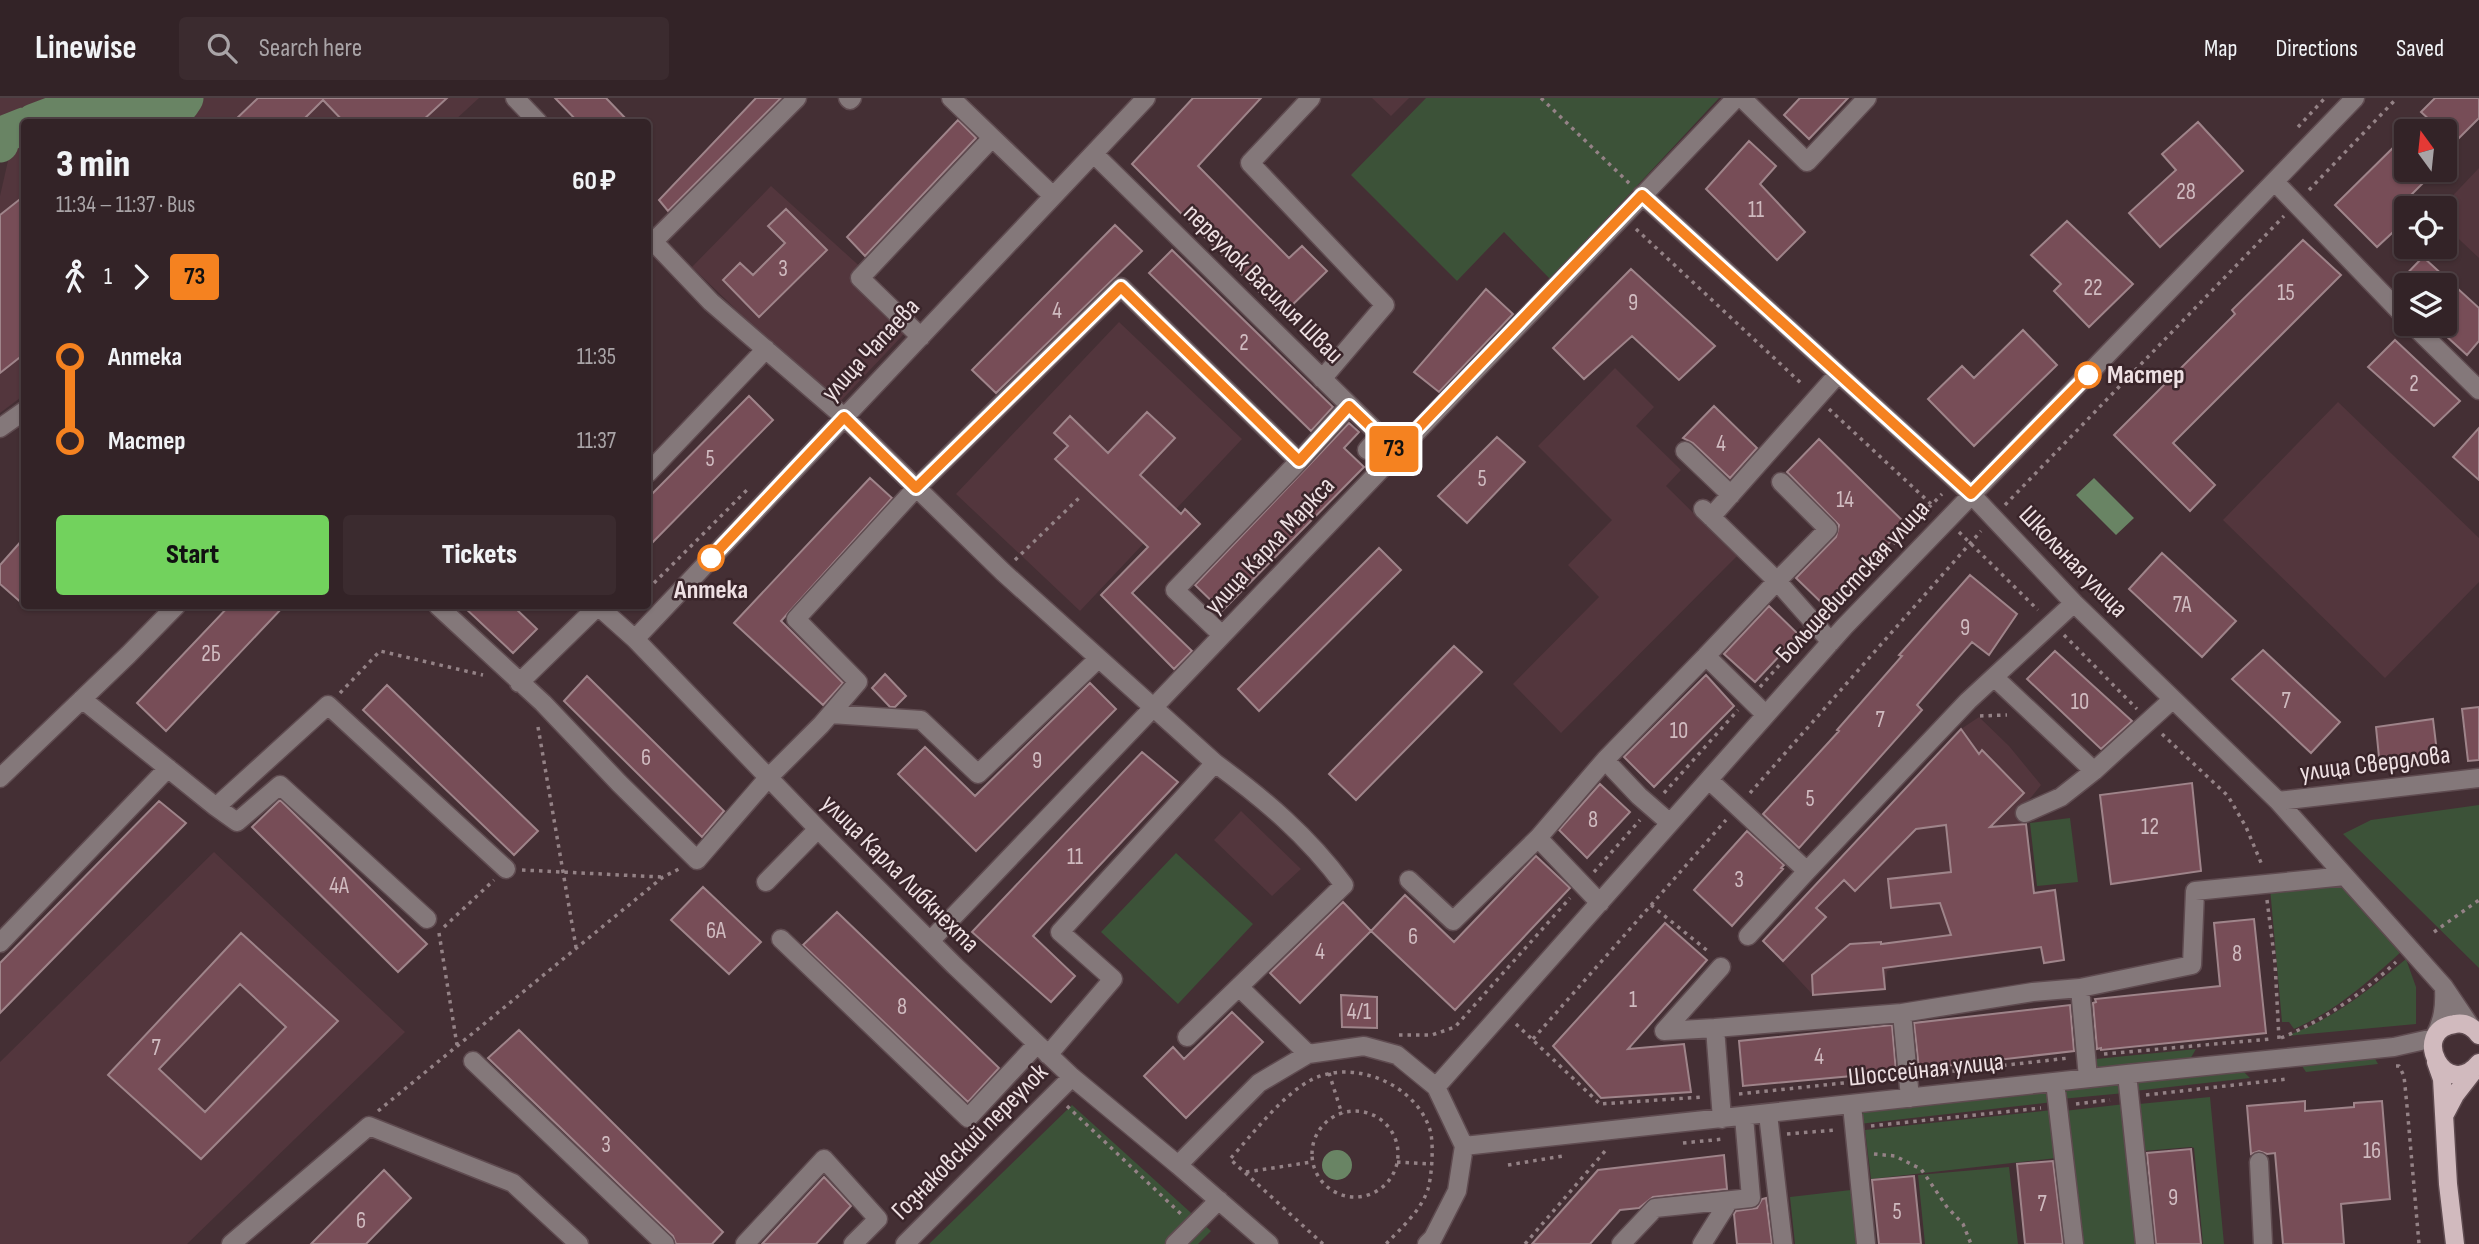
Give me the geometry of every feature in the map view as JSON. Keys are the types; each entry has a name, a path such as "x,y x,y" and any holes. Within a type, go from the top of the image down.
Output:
{"main road":[{"path":"2455,1244 2448,1184 2442,1079 2433,1054 2434,1038 2446,1026 2454,1024 2462,1024 2476,1031"},
{"path":"2436,1062 2442,1069 2458,1074 2477,1066"},
{"path":"2445,1114 2455,1095 2477,1066"}],"street":[{"path":"515,98 535,119"},
{"path":"651,238 797,98"},
{"path":"951,98 1054,196"},
{"name":"улица Чапаева","path":"635,639 1146,98"},
{"path":"1311,98 1250,163 1385,305 1322,379"},
{"name":"улица Карла Маркса","path":"931,940 1736,98"},
{"path":"1742,98 1807,162 1867,98"},
{"name":"Большевистская улица","path":"1436,1087 1831,642 2355,98"},
{"path":"920,337 860,278 992,138"},
{"name":"переулок Василия Шваи","path":"1094,154 1396,451"},
{"path":"2274,182 2394,306"},
{"name":"Школьная улица","path":"1642,195 1971,494 2074,603 2277,802 2444,987 2476,1031"},
{"path":"651,240 711,302 844,417 1003,572 1098,659 1215,763 1302,835 1324,857 1344,885 1187,1037"},
{"path":"441,609 526,689 697,860 768,778 831,714 858,682 796,619 916,488 1121,287 1299,461"},
{"path":"2426,336 2475,378"},
{"path":"651,470 766,349"},
{"path":"1831,642 1777,581 1707,513 1731,495 1839,374"},
{"path":"1222,635 1175,590 1349,406"},
{"path":"0,428 21,413"},
{"path":"1367,450 1380,436"},
{"path":"1685,451 1731,495"},
{"path":"1409,880 1453,921 1538,838 1605,760 1828,529 1781,482"},
{"path":"1748,936 1952,717 2074,603"},
{"path":"0,778 173,609"},
{"path":"526,689 595,609"},
{"name":"улица Карла Либкнехта","path":"601,609 635,639 768,778 955,966 1043,1050 1269,1244"},
{"path":"1706,656 1766,715"},
{"path":"831,714 921,720 978,774 1098,659"},
{"path":"1994,677 2094,771"},
{"path":"82,699 237,822 280,785 427,919"},
{"path":"2025,813 2062,797 2173,699"},
{"path":"216,807 328,705 506,869"},
{"path":"1605,760 1670,824"},
{"path":"781,939 968,1118 1043,1050 1113,979 1060,932 1215,763"},
{"path":"0,943 168,768"},
{"name":"улица Свердлова","path":"2277,802 2479,778"},
{"path":"1709,780 1807,871"},
{"path":"766,882 818,829"},
{"path":"1538,838 1600,903"},
{"path":"1721,967 1664,1031 1902,1013 2033,992 2080,988 2192,965 2195,891 2345,876"},
{"path":"1239,987 1308,1054"},
{"path":"2394,1048 2434,1038 2442,1024 2445,1009 2444,987"},
{"path":"2080,988 2088,1078"},
{"path":"1902,1013 1910,1098"},
{"path":"1715,1028 1722,1119"},
{"path":"1178,1165 1259,1083 1308,1054 1364,1046 1397,1055 1436,1087 1464,1146 1457,1191 1433,1238 1427,1244"},
{"path":"2394,1048 2414,1050 2428,1055 2436,1062"},
{"name":"Шоссейная улица","path":"1464,1146 2088,1078 2394,1048"},
{"path":"473,1061 665,1244"},
{"path":"2127,1074 2144,1244"},
{"name":"Гознаковский переулок","path":"905,1244 1072,1077"},
{"path":"2055,1082 2074,1244"},
{"path":"1852,1105 1866,1244"},
{"path":"1768,1114 1783,1244"},
{"path":"1621,1244 1655,1208 1751,1198 1744,1117"},
{"path":"231,1244 369,1126 513,1183 579,1244"},
{"path":"745,1244 824,1158 878,1219 853,1244"},
{"path":"2259,1162 2263,1244"},
{"path":"1175,1244 1219,1200"},
{"path":"1702,1244 1729,1200"}],"path":[{"path":"1541,98 1642,195"},
{"path":"1533,1039 1993,517 2397,98"},
{"path":"1397,1035 1432,1035 1455,1027 1815,625 1956,480"},
{"path":"1003,572 1079,498"},
{"path":"1970,544 2228,796 2246,827 2263,867 2275,963 2279,1039"},
{"path":"328,705 380,651 526,689 576,947"},
{"path":"1952,717 2034,714"},
{"path":"369,1126 370,1118 663,877 506,869 439,932 457,1045"},
{"path":"2434,932 2479,900"},
{"path":"1651,905 1713,956 1721,967"},
{"path":"1503,1013 1600,1104 1720,1096 2086,1056 2279,1039 2313,1024 2357,996 2405,954"},
{"path":"2399,1066 2404,1076 2419,1244"},
{"path":"1323,1244 1230,1159 1284,1101 1309,1081 1329,1073 1350,1072 1374,1077 1396,1087 1417,1105 1431,1131 1432,1164 1428,1190 1411,1218 1386,1244"},
{"path":"1329,1073 1342,1114"},
{"path":"1054,1095 1193,1225"},
{"path":"1351,1111 1365,1112 1378,1118 1389,1127 1396,1139 1399,1153 1390,1180 1380,1190 1367,1196 1338,1194 1317,1176 1312,1162 1312,1148 1317,1134 1325,1123 1342,1114 1351,1111"},
{"path":"1674,1144 1745,1137"},
{"path":"1525,1244 1606,1149"},
{"path":"1594,1151 1618,1149"},
{"path":"1856,1152 1895,1156 1921,1169 1947,1207 1963,1224 1971,1244"},
{"path":"1507,1165 1569,1155"},
{"path":"1246,1172 1312,1162"},
{"path":"1397,1162 1432,1164"}],"shaded area":[{"path":"0,98 175,98 116,109 64,104 30,119 21,119 21,123 0,132"},
{"path":"193,98 479,98 456,119 145,119 184,110"},
{"path":"1372,98 1409,98 1391,116"},
{"path":"1426,98 1719,98 1550,279 1504,232 1457,281 1351,175"},
{"path":"21,139 21,397 0,413 0,196 12,143"},
{"path":"2479,168 2479,258 2457,237 2457,196 2452,196"},
{"path":"771,186 918,319 836,406 692,267"},
{"path":"1119,322 1242,439 1080,611 956,494"},
{"path":"1615,368 1654,407 1636,426 1681,470 1666,486 1737,556 1561,733 1513,684 1599,597 1568,565 1612,520 1538,446"},
{"path":"2338,402 2479,538 2479,582 2385,678 2223,520"},
{"path":"2094,478 2134,518 2116,535 2076,495"},
{"path":"1979,717 2009,746 2041,785 2025,805 2034,892 2055,890 2064,960 2044,963 2041,948 1903,965 1887,971 1885,989 1813,995 1763,941 1961,729"},
{"path":"2479,805 2479,968 2343,834 2371,820"},
{"path":"1241,811 1301,869 1272,896 1214,840"},
{"path":"2070,818 2078,882 2037,886 2030,823"},
{"path":"214,852 405,1032 187,1244 0,1244 0,1062"},
{"path":"1176,853 1253,924 1178,1004 1101,932"},
{"path":"2343,880 2402,951 2338,1004 2294,1029 2289,1022 2282,1022 2270,888"},
{"path":"2406,959 2416,987 2416,1024 2286,1036 2334,1013"},
{"path":"2196,1049 2189,1061 2097,1070 2096,1059"},
{"path":"2373,1055 2378,1064 2306,1072 2300,1063"},
{"path":"2241,1069 2250,1078 2134,1091 2133,1081"},
{"path":"2124,1081 2125,1093 2061,1099 2060,1088"},
{"path":"2051,1088 2053,1102 1859,1124 1857,1111"},
{"path":"2210,1097 2224,1244 2203,1244 2194,1148 2143,1151 2139,1104"},
{"path":"2125,1104 2138,1244 2083,1244 2074,1162 2064,1111"},
{"path":"1072,1105 1211,1231 1198,1244 929,1244"},
{"path":"2052,1110 2057,1158 1871,1179 1865,1130"},
{"path":"1337,1150 1347,1155 1352,1165 1347,1175 1337,1180 1327,1175 1322,1165 1327,1155"},
{"path":"2009,1167 2018,1244 1925,1244 1918,1175"},
{"path":"1851,1190 1857,1244 1795,1244 1790,1197"}],"building":[{"path":"258,98 447,98 424,119 341,119 323,100 304,119 236,119"},
{"path":"555,98 606,98 626,119 575,119"},
{"path":"756,98 781,98 668,211 659,200"},
{"path":"1193,98 1261,98 1198,166 1289,258 1302,246 1327,271 1282,315 1132,164"},
{"path":"1800,98 1848,98 1809,139 1784,115"},
{"path":"2435,98 2479,98 2479,118 2457,140 2457,119 2429,119 2421,112"},
{"path":"958,120 976,138 865,256 847,237"},
{"path":"2198,122 2243,171 2160,247 2129,213 2176,170 2162,154"},
{"path":"1749,141 1776,166 1760,184 1805,232 1777,260 1706,189"},
{"path":"2394,147 2394,182 2424,182 2410,196 2394,196 2394,231 2377,247 2335,205"},
{"path":"21,198 21,356 0,373 0,215"},
{"path":"786,209 827,250 759,317 723,280 740,263 753,275 785,243 768,226"},
{"path":"2067,221 2133,284 2089,327 2054,291 2061,284 2031,255"},
{"path":"1115,225 1142,251 996,393 972,370"},
{"path":"2303,240 2341,275 2173,443 2215,485 2190,511 2114,435 2235,314 2232,310"},
{"path":"1172,250 1333,407 1311,431 1149,273"},
{"path":"2421,259 2425,259 2441,273 2408,273"},
{"path":"1631,269 1715,346 1679,380 1632,336 1584,379 1553,348"},
{"path":"2457,288 2479,308 2479,341 2467,355 2446,336 2457,336"},
{"path":"1486,289 1513,314 1439,392 1414,372"},
{"path":"2023,330 2057,365 1974,446 1928,399 1962,366 1974,378"},
{"path":"2395,340 2460,401 2434,426 2368,367"},
{"path":"749,396 773,420 651,544 651,495"},
{"path":"1714,406 1757,448 1730,478 1693,443 1683,438"},
{"path":"1147,412 1175,438 1140,475 1181,514 1185,509 1200,524 1132,593 1192,651 1174,669 1101,595 1148,547 1055,459 1068,446 1054,433 1070,416 1108,453"},
{"path":"1349,423 1359,432 1344,448 1364,467 1222,611 1195,585"},
{"path":"2479,428 2479,480 2453,457"},
{"path":"1497,437 1525,462 1467,523 1438,496"},
{"path":"1819,439 1907,525 1826,607 1796,578 1836,537 1839,525 1787,472"},
{"path":"870,478 892,498 781,621 843,683 823,705 734,623"},
{"path":"21,541 21,602 0,584 0,565"},
{"path":"1379,548 1401,570 1259,711 1238,689"},
{"path":"2162,553 2236,621 2202,657 2129,589"},
{"path":"1970,575 2017,614 1989,655 1972,642 1917,705 1922,710 1799,848 1763,814 1839,731 1837,730 1902,656 1899,655"},
{"path":"1769,606 1799,635 1755,682 1724,654"},
{"path":"226,609 281,609 166,731 137,703"},
{"path":"466,609 516,609 537,629 513,653"},
{"path":"1454,646 1482,672 1356,800 1329,774"},
{"path":"2263,650 2340,722 2311,753 2232,679"},
{"path":"2055,651 2132,721 2101,749 2027,679"},
{"path":"885,674 906,696 895,707 890,707 872,688"},
{"path":"1706,675 1734,706 1654,787 1624,757"},
{"path":"587,676 724,811 702,837 564,701"},
{"path":"1090,683 1116,709 976,851 898,774 925,747 975,796"},
{"path":"387,685 538,831 514,855 363,710"},
{"path":"2479,707 2479,760 2468,761 2462,709"},
{"path":"2433,719 2438,761 2380,767 2376,727"},
{"path":"1961,729 1979,754 1982,750 2024,793 1990,827 2026,824 2034,893 2055,890 2064,960 2044,963 2041,947 1883,968 1885,989 1813,995 1812,975 1850,944 1881,944 1951,935 1940,903 1891,908 1888,879 1951,872 1946,825 1916,829 1855,891 1844,880 1816,908 1826,917 1783,961 1763,941"},
{"path":"1142,752 1178,782 1033,936 1075,976 1051,1002 972,932"},
{"path":"2192,783 2201,871 2111,884 2100,795"},
{"path":"1600,784 1630,812 1587,858 1559,830"},
{"path":"280,800 427,944 398,972 252,827"},
{"path":"159,801 186,823 0,1013 0,963"},
{"path":"1747,831 1784,865 1732,926 1694,890"},
{"path":"1536,856 1570,888 1455,1010 1371,931 1405,895 1454,942"},
{"path":"703,887 761,942 729,974 671,920"},
{"path":"1343,902 1371,931 1300,1003 1270,973"},
{"path":"837,912 999,1068 968,1102 803,945"},
{"path":"2254,919 2266,1033 2097,1049 2093,1003 2096,1002 2095,999 2220,986 2214,923"},
{"path":"1665,923 1707,960 1628,1049 1684,1044 1691,1092 1601,1098 1553,1046"},
{"path":"241,933 338,1021 201,1159 108,1075","holes":["240,984 286,1027 205,1112 159,1069"]},
{"path":"1341,995 1377,997 1377,1028 1342,1027"},
{"path":"2070,1005 2074,1051 1919,1069 1914,1023"},
{"path":"1232,1012 1263,1042 1186,1118 1144,1076 1173,1047 1184,1059"},
{"path":"1892,1025 1896,1072 1743,1086 1739,1041"},
{"path":"519,1030 723,1232 712,1244 676,1244 673,1236 488,1058"},
{"path":"2305,1101 2305,1111 2354,1107 2354,1103 2382,1101 2390,1199 2341,1204 2344,1244 2283,1244 2275,1153 2259,1151 2251,1154 2247,1106"},
{"path":"2191,1149 2201,1244 2156,1244 2147,1153"},
{"path":"1724,1155 1727,1189 1653,1197 1639,1208 1620,1210 1590,1244 1532,1244 1598,1170"},
{"path":"2053,1161 2063,1244 2025,1244 2017,1164"},
{"path":"384,1170 411,1198 366,1244 311,1244"},
{"path":"1914,1176 1921,1244 1879,1244 1872,1180"},
{"path":"824,1177 851,1206 816,1244 762,1244"},
{"path":"1766,1198 1772,1244 1737,1244 1734,1214 1736,1211 1757,1208 1762,1199"}],"waterway":[{"path":"42,119 66,110 112,116 181,104 185,98"},
{"path":"0,144 2,135 21,127"}],"bus line":[{"name":"73","path":"711,558 844,417 916,488 1121,287 1299,461 1349,406 1396,451 1642,195 1971,494 2088,375"}],"place":[{"name":"Мастер","path":"2088,375"},
{"name":"Аптека","path":"711,558"}]}
